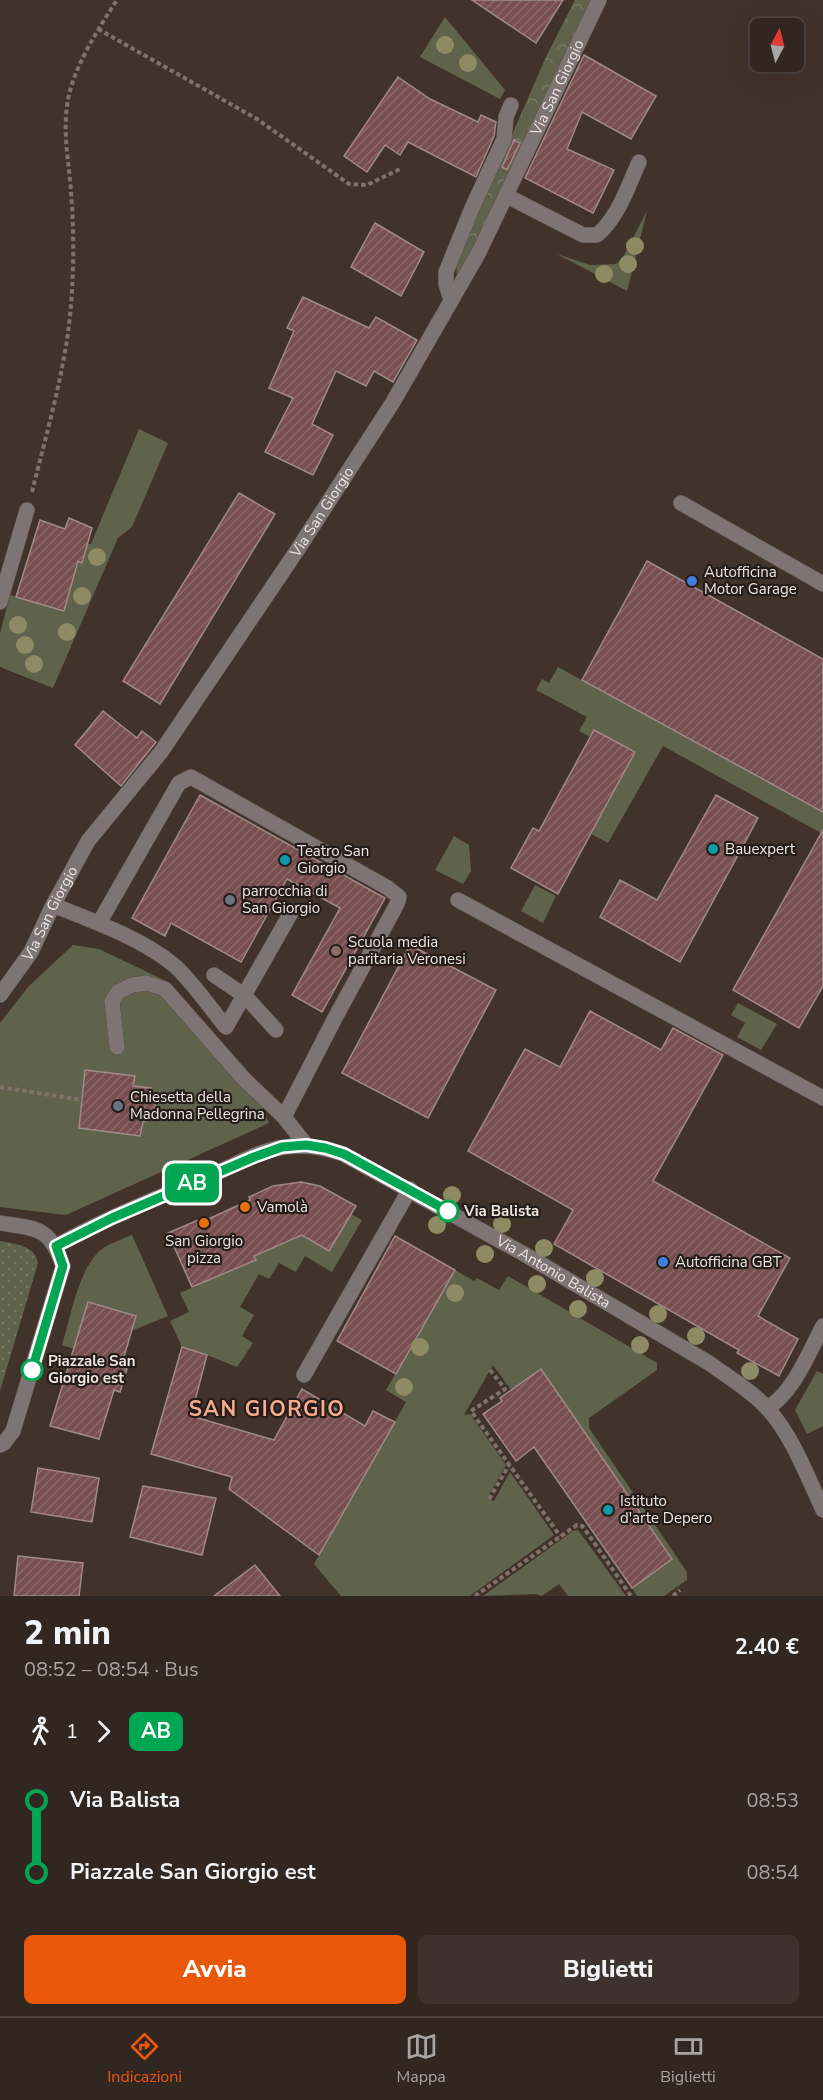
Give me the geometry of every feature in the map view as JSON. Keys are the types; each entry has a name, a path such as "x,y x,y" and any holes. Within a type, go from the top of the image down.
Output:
{"street":[{"name":"Via San Giorgio","path":"0,995 31,952 53,905 88,841 161,752 298,549 393,402 478,254 599,0"},
{"path":"451,300 446,284 446,272 504,139 507,111 511,105"},
{"path":"507,196 576,232 583,235 597,235 605,229 616,211 639,162"},
{"path":"681,503 823,584"},
{"path":"0,602 27,510"},
{"path":"99,923 179,783 191,777 388,888 399,897 398,904 312,1049 284,1117"},
{"path":"458,900 823,1098"},
{"path":"53,905 158,948 226,1027 292,911"},
{"path":"214,975 244,996 276,1030"},
{"path":"117,1047 112,1001 117,992 132,985 147,983 165,989 244,1079 284,1117 306,1145"},
{"name":"Via Antonio Balista","path":"56,1246 112,1218 282,1147 306,1145 344,1154 524,1254 709,1364 767,1408 785,1434 823,1510"},
{"path":"304,1375 410,1190"},
{"path":"0,1223 45,1234 56,1246 63,1266 13,1431 0,1445"},
{"path":"767,1408 777,1403 788,1390 823,1326"}],"path":[{"path":"27,510 62,362 71,307 75,238 65,142 67,104 78,69 117,0"},
{"path":"98,30 257,119 349,184 367,184 402,168"},
{"path":"0,1087 82,1100"},
{"path":"490,1370 504,1389 471,1411 560,1536"},
{"path":"489,1499 509,1465"},
{"path":"475,1596 572,1527 582,1526 631,1596"},
{"path":"673,1596 680,1590"}],"green space":[{"path":"575,0 591,0 481,234 457,277 456,263 546,57"},
{"path":"445,17 505,90 500,99 420,57"},
{"path":"647,211 627,291 557,254 590,265 616,264 622,259"},
{"path":"139,429 168,443 132,527 118,538 53,688 0,667 0,633 10,595 64,611 78,561 82,562 88,544 91,544"},
{"path":"558,667 823,812 823,834 663,746 608,843 591,834 635,752 595,730 590,737 579,731 587,717 536,690 542,679 549,683"},
{"path":"454,836 469,845 471,871 463,884 435,870"},
{"path":"535,885 556,896 543,923 521,911"},
{"path":"73,945 99,949 166,981 236,1060 263,1098 263,1109 269,1123 66,1215 0,1207 0,1023 29,986"},
{"path":"738,1003 777,1024 761,1050 737,1037 745,1023 731,1015"},
{"path":"351,1214 362,1220 332,1272 305,1256 296,1272 279,1263 269,1279 259,1274 240,1307 254,1315 242,1336 253,1343 237,1367 182,1347 170,1321 189,1312 180,1293 255,1260 254,1256 302,1235 329,1251"},
{"path":"132,1235 168,1316 131,1331 135,1315 88,1303 74,1349 62,1345 77,1291 89,1265 105,1247"},
{"path":"0,1241 29,1249 38,1263 0,1391"},
{"path":"455,1270 474,1281 477,1278 499,1290 508,1276 657,1363 657,1370 589,1418 589,1428 687,1572 687,1580 664,1596 637,1596 632,1588 672,1558 541,1369 511,1390 493,1365 464,1415 470,1414 506,1465 487,1498 494,1501 510,1472 554,1535 470,1596 341,1596 314,1564 406,1402 386,1390"},
{"path":"817,1371 823,1374 823,1426 807,1434 795,1410"},
{"path":"578,1530 626,1596 568,1596 559,1584 542,1596 536,1594 483,1596 573,1531"}],"building":[{"path":"472,0 563,0 536,43"},
{"path":"584,55 656,96 631,139 582,112 567,149 614,170 593,213 525,178"},
{"path":"398,77 430,99 478,122 481,115 496,122 494,136 476,177 408,142 400,155 385,145 367,172 344,156"},
{"path":"514,140 520,143 507,170 502,167"},
{"path":"375,223 424,252 401,296 351,267"},
{"path":"303,297 369,328 376,317 417,340 393,382 374,371 366,386 336,371 312,424 333,435 313,475 265,452 293,398 269,388 294,331 287,328"},
{"path":"239,493 275,514 160,704 123,681"},
{"path":"69,518 92,528 82,563 78,561 64,611 16,597 40,520 65,529"},
{"path":"647,561 823,659 823,812 582,680"},
{"path":"103,711 137,738 142,731 156,742 121,786 75,745"},
{"path":"594,730 635,752 558,894 511,868 533,828 539,831"},
{"path":"200,795 385,898 322,1012 292,995 340,908 287,879 241,962 171,923 165,936 132,918"},
{"name":"Bauexpert","path":"716,795 758,818 680,962 600,917 620,880 657,900"},
{"path":"823,830 823,986 799,1028 733,990"},
{"path":"410,945 496,990 428,1118 342,1073"},
{"path":"590,1011 661,1050 673,1028 723,1055 653,1181 790,1258 758,1316 798,1339 779,1376 737,1353 739,1350 554,1244 573,1210 468,1151 525,1049 560,1067"},
{"name":"Chiesetta della Madonna Pellegrina","path":"85,1070 135,1076 133,1086 151,1088 150,1097 155,1102 155,1110 153,1118 143,1122 140,1136 79,1128"},
{"path":"301,1182 320,1186 356,1206 329,1251 302,1235 254,1256 256,1260 192,1287 168,1233 203,1218 204,1221 250,1200 249,1197 273,1186"},
{"path":"395,1236 455,1270 396,1374 337,1341"},
{"path":"88,1302 136,1316 121,1367 127,1369 120,1392 114,1390 99,1439 50,1426"},
{"path":"182,1347 207,1355 191,1416 274,1440 302,1389 365,1426 373,1411 395,1422 319,1555 229,1489 232,1477 151,1454"},
{"name":"Istituto d'arte Depero","path":"541,1369 672,1559 632,1588 534,1447 516,1461 483,1414 502,1401 500,1398"},
{"path":"38,1468 99,1478 92,1522 31,1512"},
{"path":"143,1486 216,1498 202,1555 130,1537"},
{"path":"18,1556 83,1563 79,1596 14,1596"},
{"path":"255,1565 280,1596 214,1596"}],"bus line":[{"name":"AB","path":"32,1370 63,1266 56,1246 152,1200 254,1157 282,1147 306,1145 325,1148 344,1154 448,1211"}],"place":[{"name":"Autofficina Motor Garage","path":"692,581"},
{"name":"Bauexpert","path":"713,849"},
{"name":"Teatro San Giorgio","path":"285,860"},
{"name":"parrocchia di San Giorgio","path":"230,900"},
{"name":"Scuola media paritaria Veronesi","path":"336,951"},
{"name":"Chiesetta della Madonna Pellegrina","path":"118,1106"},
{"name":"Vamolà","path":"245,1207"},
{"name":"Via Balista","path":"448,1211"},
{"name":"San Giorgio pizza","path":"204,1223"},
{"name":"Autofficina GBT","path":"663,1262"},
{"name":"Piazzale San Giorgio est","path":"32,1370"},
{"name":"Istituto d'arte Depero","path":"608,1510"}],"district":[{"name":"SAN GIORGIO","path":"267,1409"}]}
